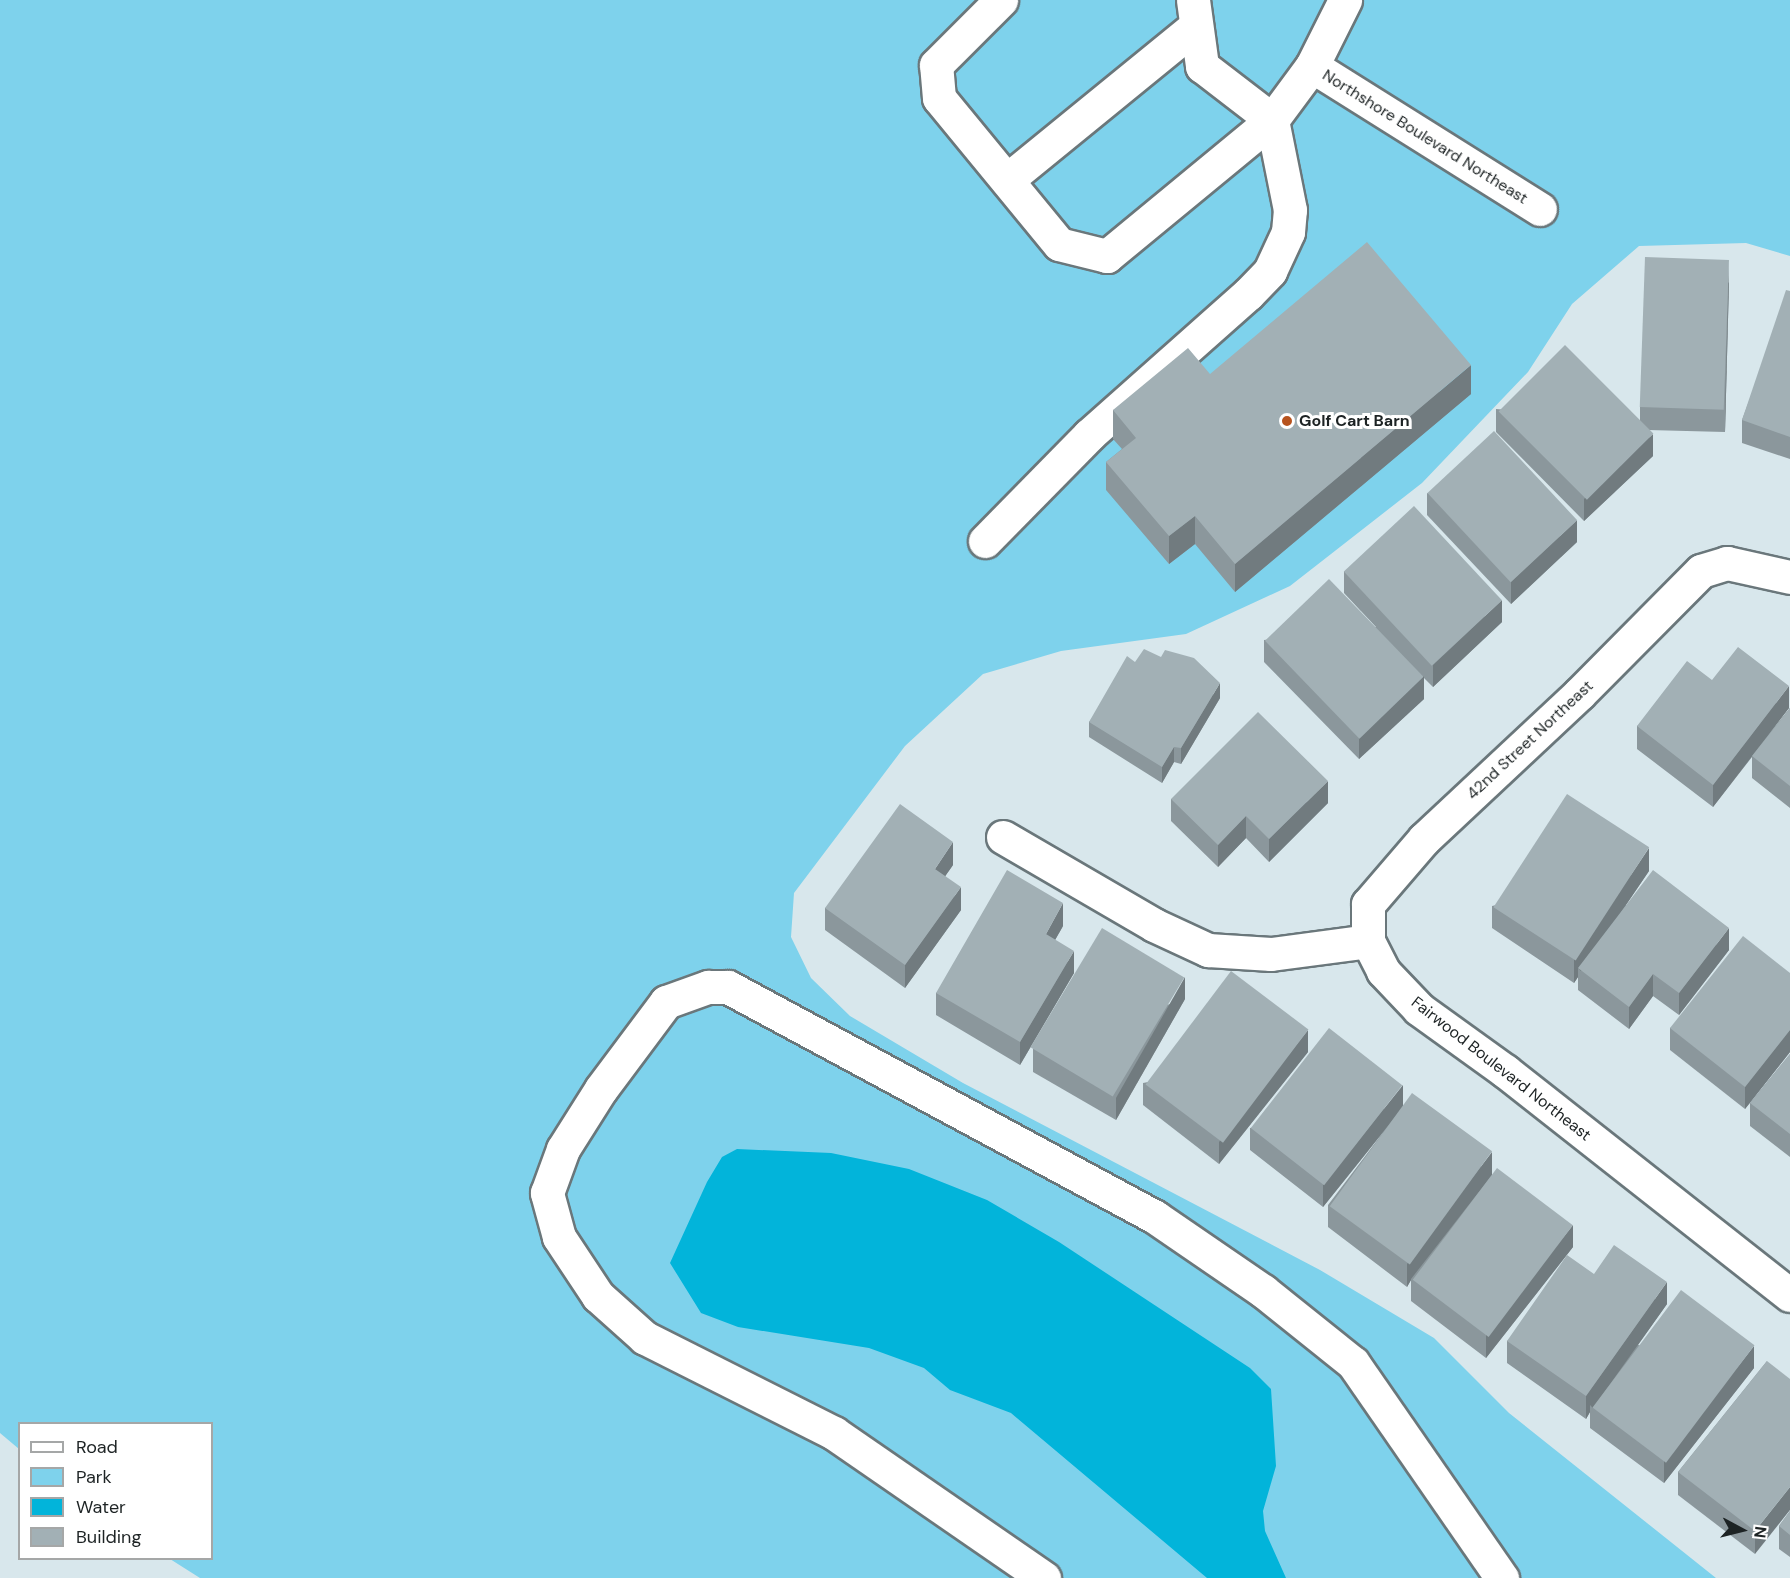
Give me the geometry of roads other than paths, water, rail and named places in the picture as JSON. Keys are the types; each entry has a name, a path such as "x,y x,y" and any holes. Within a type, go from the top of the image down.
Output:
{"street":[{"path":"1001,0 936,65 939,98 1059,244 1107,256 1272,120 1312,66"},
{"name":"Northshore Boulevard Northeast","path":"1345,0 1312,66 1540,209"},
{"path":"1007,180 1195,13"},
{"path":"985,541 1089,435 1248,294 1270,271 1288,232 1290,210 1272,120 1202,66 1195,13"},
{"name":"42nd Street Northeast","path":"1368,941 1368,904 1424,839 1579,694 1701,571 1727,563 1790,577"},
{"path":"1003,837 1154,925 1208,950 1271,954 1368,941"},
{"name":"Fairwood Boulevard Northeast","path":"1368,941 1383,971 1419,1009 1505,1071 1790,1294"},
{"path":"1044,1578 834,1433 645,1338 598,1296 560,1237 547,1193 563,1149 601,1089 666,1002 708,987 728,987 1155,1217 1234,1271 1353,1363 1502,1578"}],"water":[{"path":"737,1149 831,1153 909,1169 987,1200 1059,1242 1250,1368 1271,1389 1276,1466 1263,1511 1265,1531 1286,1578 1207,1578 1011,1413 950,1390 924,1368 869,1348 738,1327 701,1313 670,1263 707,1182 722,1157"}],"place":[{"name":"Golf Cart Barn","path":"1287,421"}]}
